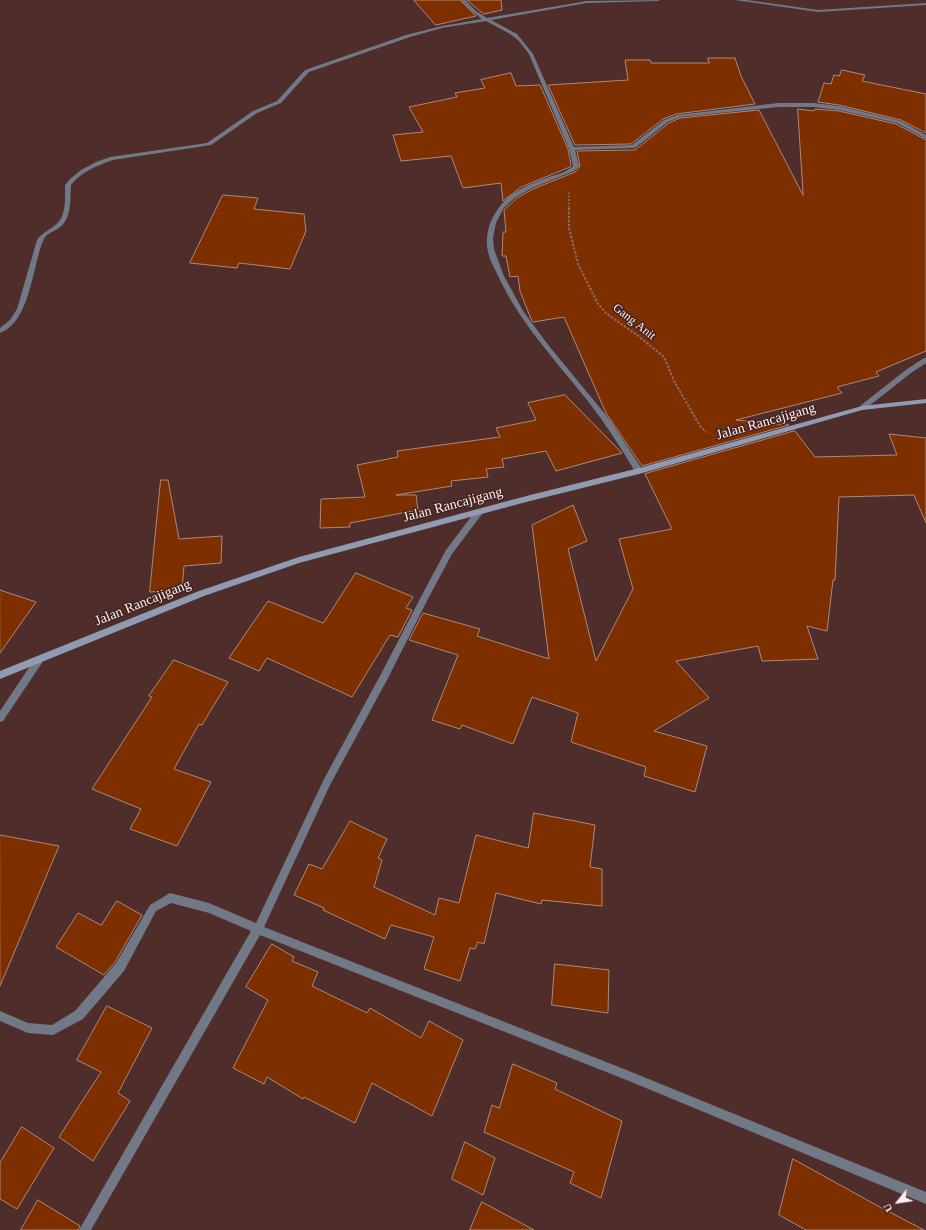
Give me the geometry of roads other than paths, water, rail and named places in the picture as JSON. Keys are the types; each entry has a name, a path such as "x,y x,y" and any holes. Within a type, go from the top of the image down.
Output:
{"main road":[{"name":"Jalan Rancajigang","path":"0,675 136,619 251,576 340,549 565,488 639,471 862,408 926,401"}],"street":[{"path":"463,0 472,11 513,34 531,54 572,149 576,166 570,171 533,185 507,201 496,217 490,234 492,253 509,295 521,314 603,417 639,471"},
{"path":"0,331 12,322 20,309 40,240 45,234 61,223 68,203 68,185 104,160 207,145 255,112 279,102 301,76 309,70 357,55 408,36 442,27 484,19 587,2 658,0"},
{"path":"737,0 825,11 926,4"},
{"path":"572,149 633,147 666,121 679,116 793,104 827,106 895,121 906,125 926,137"},
{"path":"862,408 909,371 926,360"},
{"path":"85,1230 258,929 327,782 449,552 479,512"},
{"path":"0,718 39,660"},
{"path":"0,1016 28,1028 53,1030 79,1015 120,967 153,908 170,898 209,908 258,929 622,1073 926,1198"}]}
